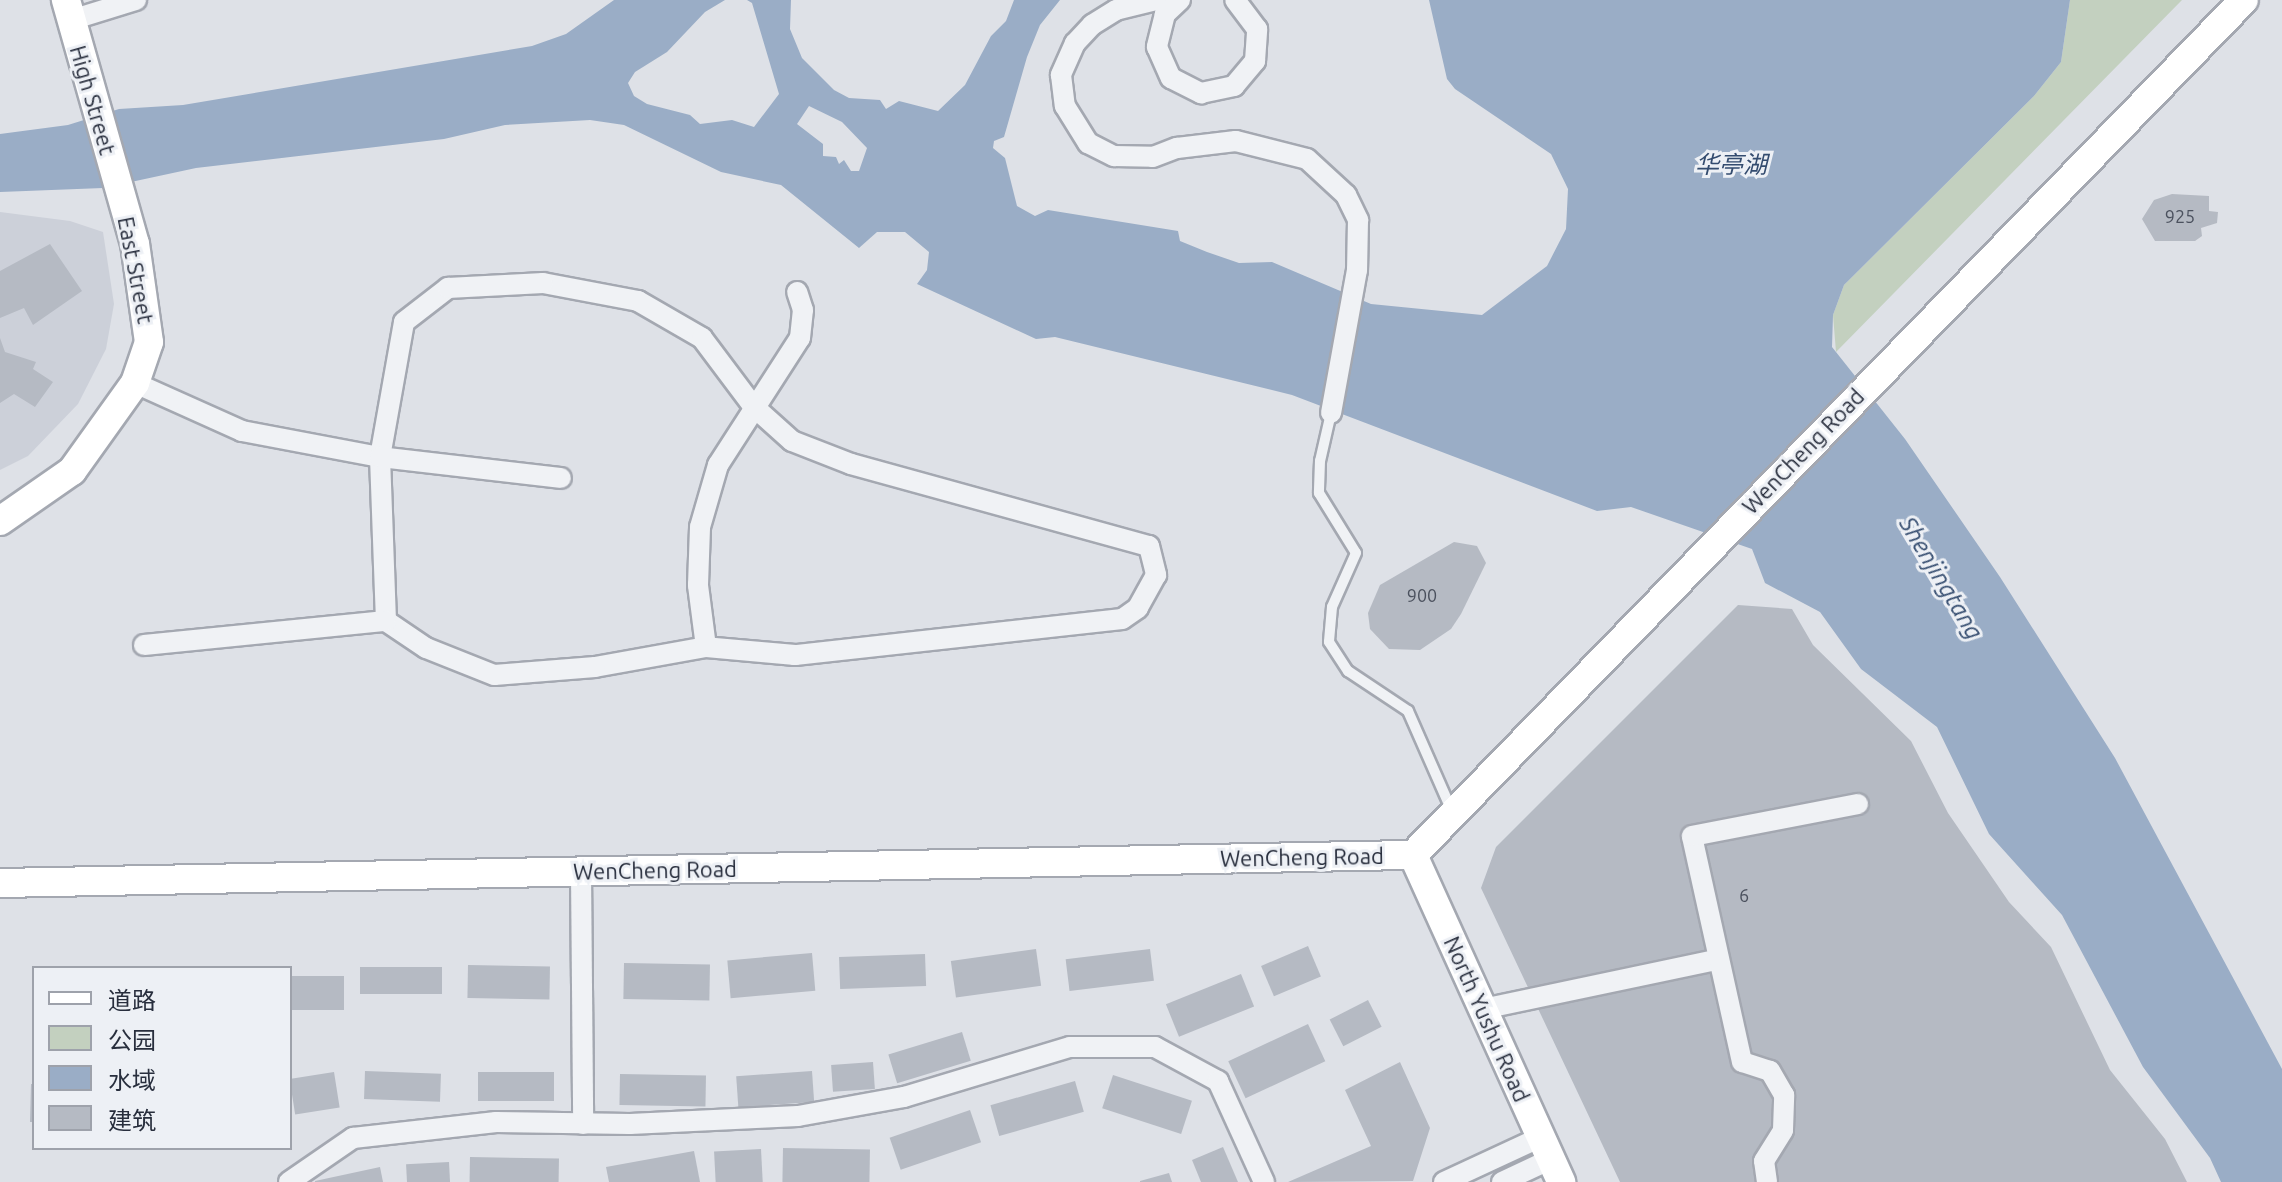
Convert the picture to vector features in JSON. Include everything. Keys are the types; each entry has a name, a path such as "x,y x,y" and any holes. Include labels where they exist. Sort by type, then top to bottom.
{"street":[{"path":"68,10 136,0"},
{"path":"1156,0 1116,10 1092,25 1075,43 1061,75 1071,120 1088,143 1114,156 1153,157 1177,148 1236,141 1307,159 1346,195 1358,220 1354,298 1331,413"},
{"path":"1180,0 1165,14 1157,47 1171,78 1201,93 1234,86 1255,61 1257,29 1235,0"},
{"name":"WenCheng Road","path":"0,883 1413,855 1682,574 2244,0"},
{"name":"High Street","path":"68,10 92,106 122,199"},
{"name":"East Street","path":"0,521 72,471 135,383 149,342 135,244 122,199"},
{"path":"144,645 386,621 426,648 494,675 595,667 706,647 795,655 1122,619 1138,608 1156,575 1149,546 851,464 792,441 753,406 702,338 638,301 543,283 448,288 404,322 380,457 386,621"},
{"path":"706,647 698,585 700,527 718,465 753,406 800,338 803,310 797,292"},
{"path":"135,383 242,431 380,457 561,478"},
{"path":"1767,1182 1764,1161 1783,1130 1784,1095 1770,1071 1742,1062 1716,960 1692,836 1858,804"},
{"name":"North Yushu Road","path":"1413,855 1551,1159"},
{"path":"581,872 583,1124"},
{"path":"1483,1009 1716,960"},
{"path":"289,1182 353,1138 496,1122 583,1124 798,1116 904,1097 1070,1047 1155,1047 1218,1081 1264,1182"},
{"path":"1444,1182 1551,1159"},
{"path":"1502,1182 1551,1159"}],"lane":[{"path":"1331,413 1320,461 1319,493 1356,553 1332,607 1329,642 1348,671 1408,711 1453,812"}],"shaded area":[{"path":"0,212 70,221 103,232 114,304 106,349 78,404 28,456 0,470"}],"green space":[{"path":"2070,0 2182,0 1836,352 1833,315 1844,285 2034,96 2061,62"}],"water":[{"name":"华亭湖","path":"614,0 725,0 705,12 667,52 635,72 628,83 634,96 647,104 690,115 700,124 732,120 754,127 779,94 752,3 747,0 791,0 790,29 802,58 834,90 849,98 880,100 886,109 899,101 938,111 965,85 991,36 1006,21 1014,0 1060,0 1040,25 1027,57 1004,137 994,141 993,148 1005,158 1017,206 1035,216 1048,210 1178,231 1180,241 1207,252 1239,263 1272,262 1371,304 1482,315 1547,266 1566,229 1568,189 1551,154 1455,89 1447,79 1429,0 2070,0 2061,62 2034,96 1844,285 1833,315 1832,347 1905,439 2000,577 2115,758 2282,1069 2282,1182 2221,1182 2210,1158 2143,1067 2062,915 1989,834 1937,727 1861,669 1820,612 1765,583 1752,549 1631,507 1597,511 1292,395 1055,337 1036,339 917,284 927,270 929,252 905,232 877,232 859,248 781,185 721,172 624,125 590,120 505,125 444,139 196,168 103,188 0,192 0,134 68,125 119,109 183,105 532,46 566,34","holes":["809,106 842,122 867,148 859,171 851,171 844,160 839,164 836,157 823,156 823,144 797,124"]}],"building":[{"path":"2172,194 2209,196 2209,211 2218,212 2217,223 2201,228 2202,236 2195,241 2155,241 2142,219 2154,200"},
{"path":"50,244 82,291 33,325 24,308 0,318 0,271"},
{"path":"0,338 5,352 36,362 33,369 53,382 35,407 14,394 0,403"},
{"path":"1454,542 1477,546 1486,563 1461,614 1451,629 1420,650 1389,649 1370,629 1368,613 1380,585"},
{"path":"1738,605 1792,609 1813,645 1911,741 1948,813 2009,902 2051,947 2110,1070 2165,1139 2187,1182 1620,1182 1481,888 1496,847"},
{"path":"1308,946 1321,976 1274,996 1261,966"},
{"path":"1036,949 1041,986 956,998 951,961"},
{"path":"1150,949 1154,981 1070,991 1066,959"},
{"path":"812,953 815,991 731,998 727,960"},
{"path":"925,954 926,986 840,989 839,957"},
{"path":"624,963 710,965 709,1000 623,999"},
{"path":"468,965 550,966 549,999 467,998"},
{"path":"360,967 442,967 442,994 360,994"},
{"path":"1241,974 1254,1006 1179,1037 1166,1004"},
{"path":"292,976 344,976 344,1010 292,1010"},
{"path":"1368,1000 1382,1027 1343,1046 1330,1020"},
{"path":"1308,1024 1325,1061 1246,1098 1228,1061"},
{"path":"962,1032 971,1061 897,1083 888,1055"},
{"path":"873,1062 875,1089 833,1092 831,1065"},
{"path":"1400,1062 1430,1128 1413,1181 1288,1182 1371,1146 1345,1090"},
{"path":"365,1071 441,1074 440,1102 364,1099"},
{"path":"812,1071 814,1102 738,1107 736,1076"},
{"path":"334,1072 340,1108 295,1115 292,1079"},
{"path":"478,1072 554,1072 554,1101 478,1101"},
{"path":"620,1074 706,1076 705,1106 619,1105"},
{"path":"1113,1075 1192,1101 1181,1134 1102,1108"},
{"path":"1075,1081 1084,1112 999,1136 990,1105"},
{"path":"31,1084 32,1084 32,1122"},
{"path":"970,1110 981,1142 901,1170 890,1138"},
{"path":"1223,1147 1238,1182 1201,1182 1192,1160"},
{"path":"783,1148 870,1150 869,1182 782,1182"},
{"path":"761,1149 763,1182 716,1182 714,1151"},
{"path":"694,1151 700,1182 609,1182 606,1167"},
{"path":"470,1157 559,1159 559,1182 470,1182"},
{"path":"449,1162 450,1182 407,1182 406,1164"},
{"path":"380,1167 383,1182 315,1182 315,1181"},
{"path":"1169,1173 1172,1182 1140,1182 1140,1181"}],"water label":[{"name":"Shenjingtang","path":"1941,578"}]}
